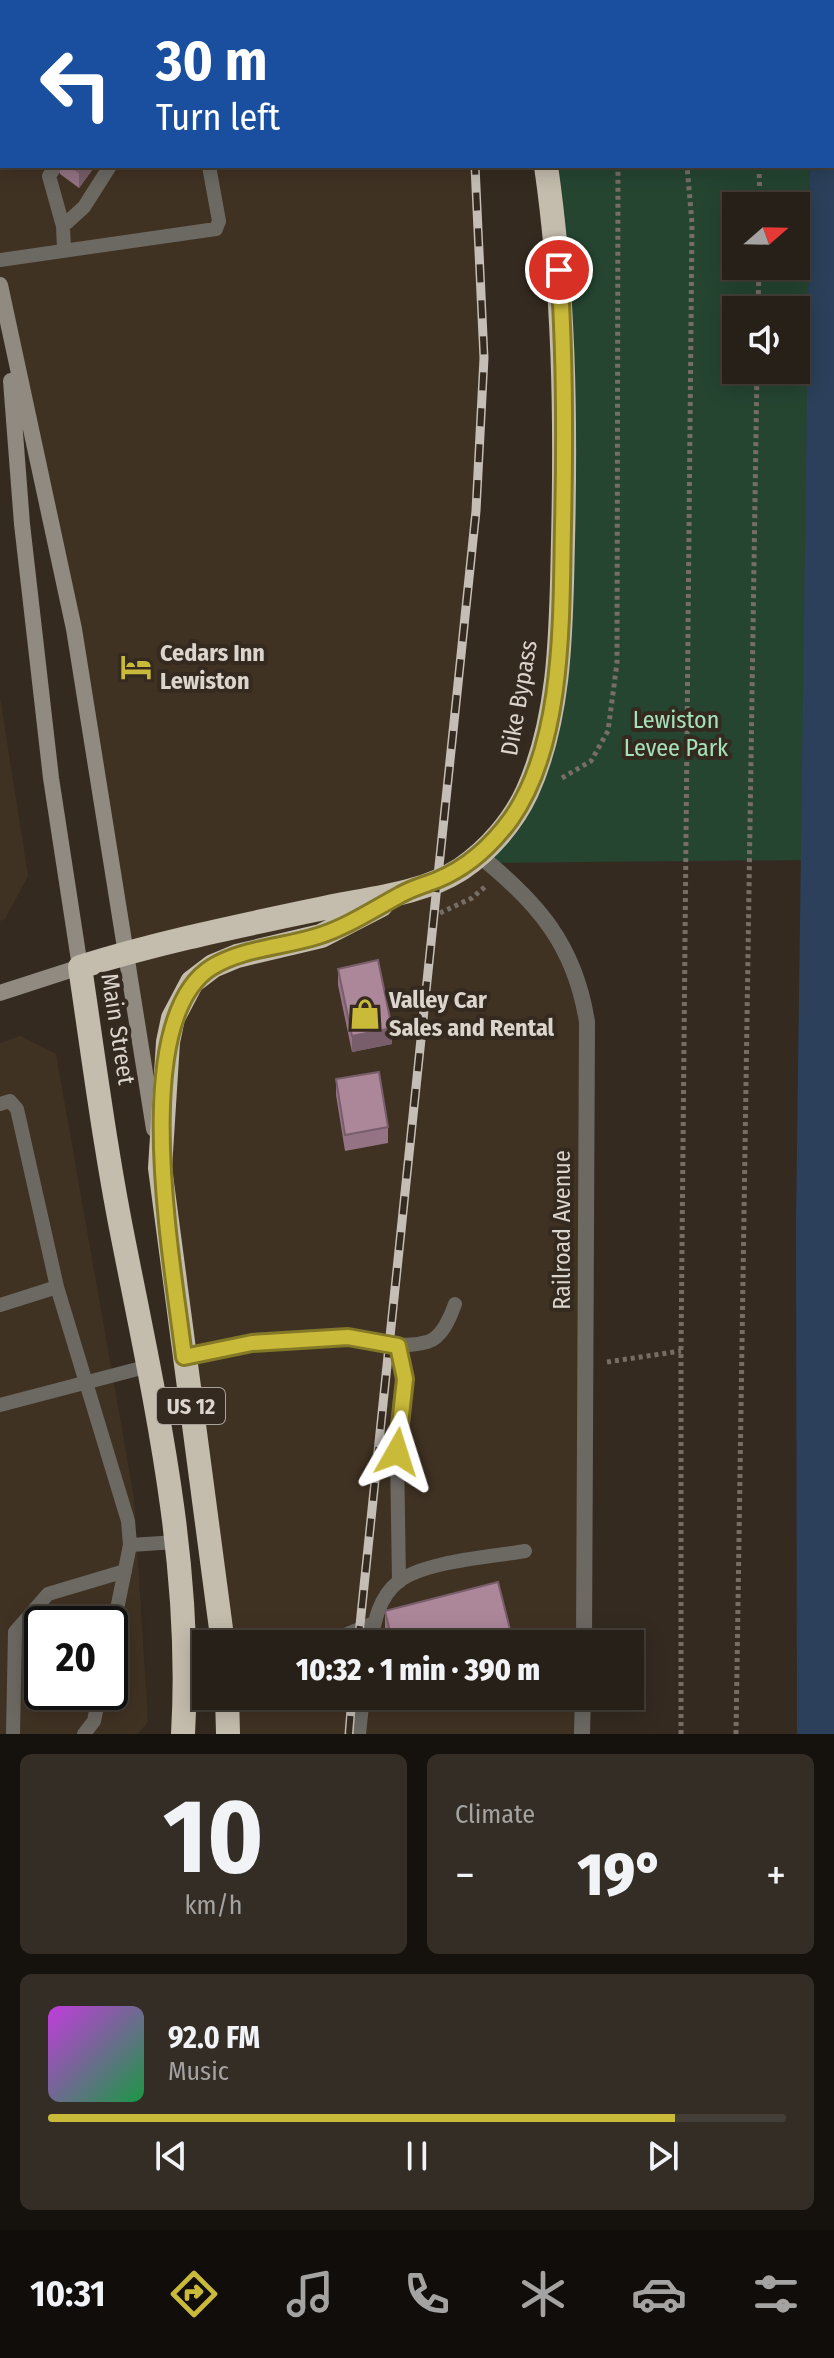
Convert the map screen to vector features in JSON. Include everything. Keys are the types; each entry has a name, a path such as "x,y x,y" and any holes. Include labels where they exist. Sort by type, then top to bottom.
{"highway":[{"name":"Dike Bypass","path":"127,952 408,890 448,875 479,855 513,816 533,777 551,711 557,665 566,417 557,242 546,168"},
{"name":"US 12","path":"160,1168 168,1042 173,1018 192,982 213,966 237,956 321,936 408,890"},
{"name":"US 12","path":"80,967 127,952"},
{"name":"Main Street","path":"80,967 118,1211 149,1366 177,1542 184,1614 183,1734"},
{"name":"Main Street","path":"160,1168 221,1630"},
{"path":"227,1710 228,1734"}],"main road":[{"name":"Main Street","path":"0,285 7,330 74,629 160,1168"},
{"name":"Main Street","path":"7,330 32,618 51,778 80,967"},
{"path":"0,993 80,967"}],"street":[{"name":"Railroad Avenue","path":"479,855 514,884 555,929 577,975 584,998 588,1044 584,1630"},
{"path":"582,1734 583,1710"}],"lane":[{"path":"55,168 49,176 63,226 64,249"},
{"path":"63,226 84,207 109,168"},
{"path":"0,260 216,229 219,221 209,168"},
{"path":"0,1104 10,1101 17,1109 57,1287 128,1521 130,1545 118,1606"},
{"path":"0,1305 57,1287"},
{"path":"184,1357 252,1343 348,1337 398,1346 430,1342 448,1323 455,1304"},
{"path":"398,1346 405,1379 397,1452 399,1582"},
{"path":"0,1405 149,1366"},
{"path":"130,1545 177,1542"},
{"path":"373,1630 382,1601 399,1582 459,1562 525,1551"},
{"path":"13,1734 15,1632 48,1594 125,1571"},
{"path":"357,1630 374,1623"},
{"path":"84,1734 94,1721 96,1710"},
{"path":"359,1734 362,1710"}],"path":[{"path":"566,772 591,761 608,731 617,663 618,168"},
{"path":"681,1734 681,1351 692,223 687,168"},
{"path":"759,168 760,192"},
{"path":"736,1734 757,384"},
{"path":"585,1366 681,1351"}],"shaded area":[{"path":"0,168 474,168 482,291 482,431 437,880 479,855 555,929 587,1022 582,1630 221,1630 120,904 0,285"},
{"path":"0,697 28,876 5,919 0,921"},
{"path":"20,1036 56,1054 134,1498 148,1722 138,1734 0,1734 0,1043"},
{"path":"227,1710 582,1710 581,1734 228,1734"}],"green space":[{"name":"Lewiston Levee Park","path":"546,168 810,168 810,192 722,192 722,280 809,280 809,296 722,296 722,384 807,384 802,860 489,863 526,795 562,594"}],"water":[{"path":"810,168 834,168 834,1734 797,1734 796,1223 807,384 810,384"}],"building":[{"name":"Valley Car Sales and Rental","path":"378,960 392,1028 352,1036 338,969"},
{"path":"379,1072 388,1127 345,1135 336,1079"},
{"path":"498,1582 510,1630 390,1630 385,1611"}],"railway":[{"path":"359,1630 476,511 484,358 475,168"},
{"path":"349,1734 351,1710"}],"place":[{"name":"Cedars Inn Lewiston","path":"136,667"},
{"name":"Valley Car Sales and Rental","path":"365,1014"}],"route":[{"path":"397,1452 405,1379 398,1346 348,1337 252,1343 184,1357 160,1168 168,1042 173,1018 183,996 192,982 213,966 237,956 321,936 408,890 460,869 499,835 526,795 551,711 562,594 566,417 559,270"}]}
